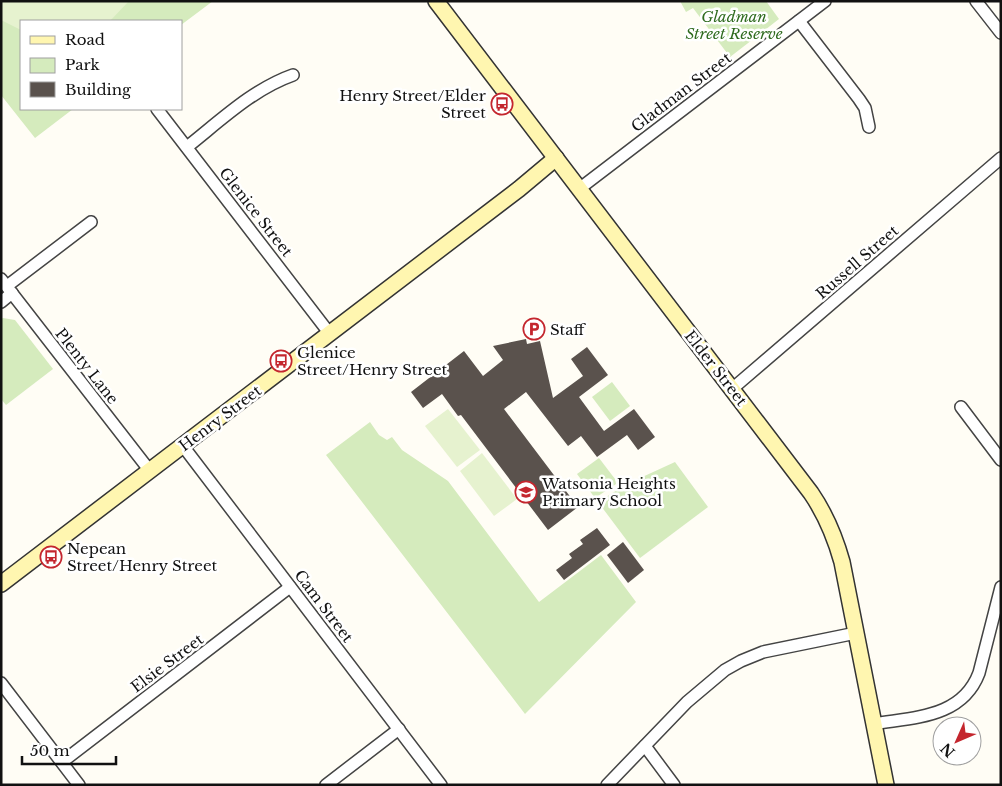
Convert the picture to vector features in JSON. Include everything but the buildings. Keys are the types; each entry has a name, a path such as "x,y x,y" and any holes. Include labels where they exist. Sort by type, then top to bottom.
{"street":[{"name":"Elder Street","path":"436,1 811,493 829,523 842,562 886,785"},
{"name":"Gladman Street","path":"579,189 825,1"},
{"path":"976,1 1001,33"},
{"path":"799,21 865,108 869,127"},
{"path":"187,147 259,92 293,75"},
{"name":"Glenice Street","path":"158,110 330,334"},
{"name":"Henry Street","path":"1,584 520,189 556,158"},
{"name":"Russell Street","path":"732,389 1001,158"},
{"path":"1,302 7,286 91,222"},
{"name":"Plenty Lane","path":"7,286 150,471"},
{"path":"961,407 1001,460"},
{"name":"Cam Street","path":"183,446 441,785"},
{"name":"Elsie Street","path":"62,762 290,587"},
{"path":"874,724 935,713 956,704 964,698 975,683 979,673 1001,587"},
{"path":"607,785 702,687 725,670 741,661 776,649 856,633"},
{"path":"1,683 79,785"},
{"path":"326,785 399,729"},
{"path":"644,746 674,785"}],"green space":[{"path":"1,1 213,1 182,24 182,20 20,20 20,110 72,110 35,138 1,95"},
{"path":"1,1 129,1 111,20 20,20 20,30 1,20"},
{"name":"Gladman Street Reserve","path":"680,1 766,1 779,19 730,57 693,8 686,12"},
{"path":"1,319 15,320 53,369 6,405 1,399"},
{"path":"612,382 630,406 610,421 592,397"},
{"path":"448,409 480,450 457,467 425,426"},
{"path":"370,422 379,435 387,440 392,437 402,450 448,481 539,602 601,555 636,602 525,714 326,455"},
{"path":"482,453 517,499 494,516 460,471"},
{"path":"599,458 615,479 616,484 595,498 577,474"},
{"path":"675,462 708,507 640,558 598,502 627,484"}],"place":[{"name":"Henry Street/Elder Street","path":"502,104"},
{"name":"Staff","path":"534,329"},
{"name":"Glenice Street/Henry Street","path":"281,361"},
{"name":"Watsonia Heights Primary School","path":"526,492"},
{"name":"Nepean Street/Henry Street","path":"51,557"}]}
